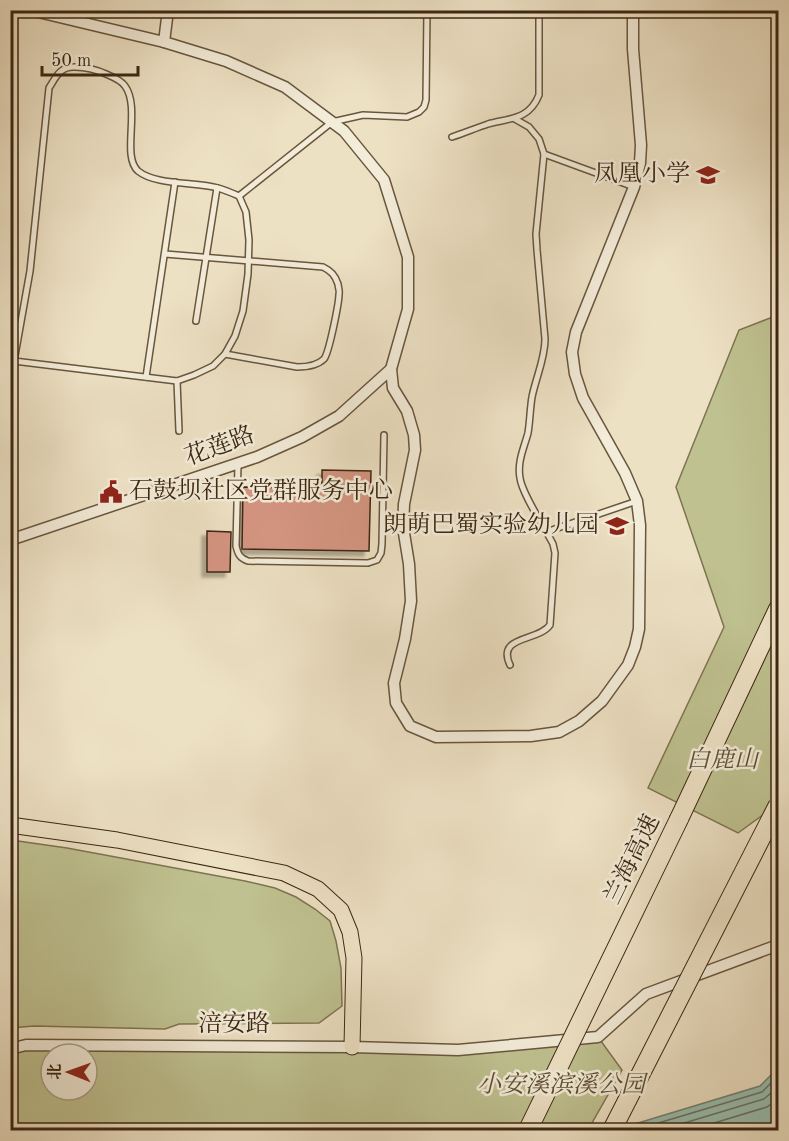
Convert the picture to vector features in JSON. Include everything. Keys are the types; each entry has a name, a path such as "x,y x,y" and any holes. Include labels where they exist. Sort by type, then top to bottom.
{"highway":[{"name":"兰海高速","path":"528,1131 778,609"},
{"path":"612,1131 778,805"}],"main road":[{"path":"10,825 117,840 284,873 318,889 341,910 350,932 354,958 352,1047"}],"street":[{"path":"30,10 164,42 226,61 285,87 344,131 384,180 408,257 408,309 391,369 393,388 407,411 414,435 415,450 404,504 403,527 409,564 411,601 405,639 394,683 396,703 410,726 436,737 531,736 559,732 579,721 602,701 628,664 635,647 639,628 637,501 625,474 583,398 575,374 572,352 576,332 633,187 640,163 641,145 633,49 633,10"},
{"path":"164,42 168,10"},
{"name":"花莲路","path":"10,540 238,464 302,437 339,416 391,369"},
{"name":"涪安路","path":"10,1049 26,1045 458,1050 598,1037 646,994 778,945"}],"lane":[{"path":"239,196 332,122 363,115 407,117 414,115 424,107 427,10"},
{"path":"452,137 489,124 514,119 532,108 539,95 539,10"},
{"path":"76,66 101,72 116,78 126,87 131,104 133,125 130,155 135,168 147,178 217,188 239,196 246,212 249,240 248,274 243,311 235,336 225,354 213,366 177,381 12,360 30,271 49,88 57,74 64,68 76,66"},
{"path":"510,665 507,659 509,646 544,632 550,625 555,553 553,544 520,480 519,467 530,419 531,400 545,351 536,234 544,154 539,139 529,127 514,119"},
{"path":"544,154 633,187"},
{"path":"146,377 176,182"},
{"path":"196,321 217,188"},
{"path":"165,254 323,267 332,272 340,292 325,358 308,367 297,367 225,354"},
{"path":"177,381 179,431"},
{"path":"238,464 236,546 241,558 249,561 368,563 377,560 381,553 384,435"},
{"path":"546,532 637,501"}],"green space":[{"name":"白鹿山","path":"778,315 778,804 738,833 648,788 724,627 676,487 739,330"},
{"path":"11,840 245,881 275,888 296,897 330,921 341,968 342,1006 319,1023 179,1024 165,1029 34,1026 11,1028"},
{"name":"小安溪滨溪公园","path":"598,1037 622,1070 588,1130 11,1130 10,1049 39,1049 39,1102 99,1102 99,1049 458,1050"}],"water":[{"path":"778,1068 778,1130 615,1130 760,1086"}],"building":[{"path":"322,470 371,471 369,551 242,549 243,487 322,488"},
{"path":"207,531 231,532 230,572 207,572"}],"place":[{"name":"凤凰小学","path":"708,175"},
{"name":"石鼓坝社区党群服务中心","path":"111,492"},
{"name":"朗萌巴蜀实验幼儿园","path":"617,526"}]}
